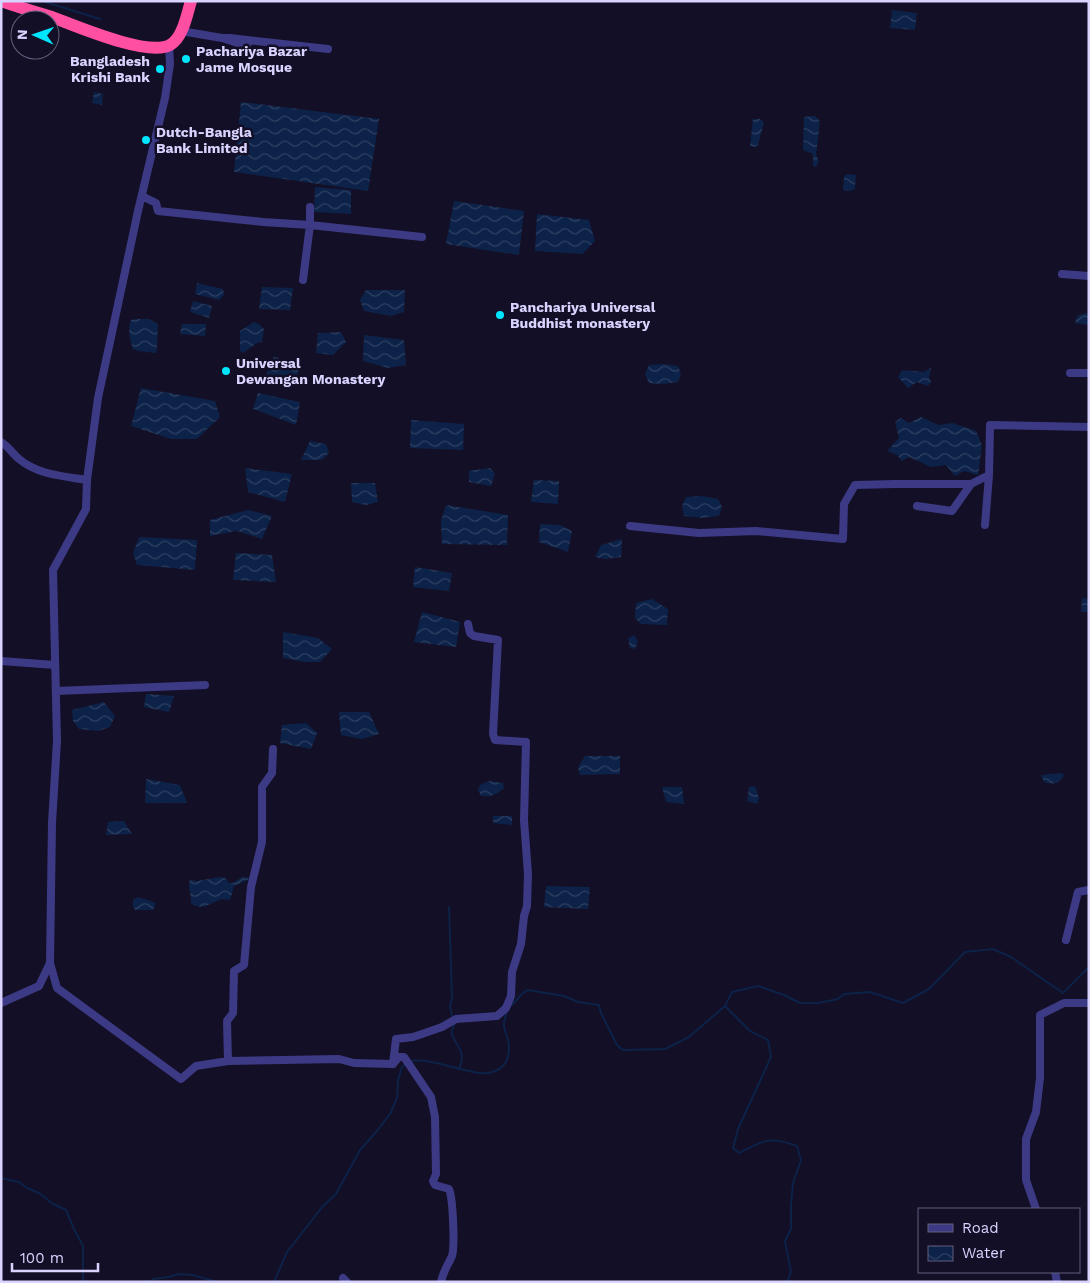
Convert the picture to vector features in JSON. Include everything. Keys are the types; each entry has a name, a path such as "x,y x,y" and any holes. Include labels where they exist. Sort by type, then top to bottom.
{"highway":[{"path":"1,2 120,41 154,48 170,45 175,41 191,1"}],"street":[{"path":"180,32 328,49"},
{"path":"222,38 247,46"},
{"path":"170,45 170,64 165,98 98,398 87,480 86,509 53,570 57,742 52,823 50,963 56,988 181,1079 196,1066 228,1061 339,1059 354,1063 393,1064"},
{"path":"142,196 156,203 158,212 422,237"},
{"path":"303,280 310,225 310,207"},
{"path":"1062,274 1089,276"},
{"path":"1070,372 1089,373"},
{"path":"985,525 990,425 1089,427"},
{"path":"1,442 18,458 35,470 53,475 87,480"},
{"path":"630,526 699,533 756,531 843,539 844,504 855,485 971,484 989,475"},
{"path":"917,506 952,511 971,484"},
{"path":"393,1064 396,1038 413,1037 442,1027 456,1019 497,1016 506,1008 511,996 512,972 521,944 528,892 524,820 526,742 495,740 492,734 498,640 474,636 470,633 468,624"},
{"path":"1,661 55,664"},
{"path":"56,691 205,685"},
{"path":"228,1061 227,1021 233,1013 234,971 244,966 251,887 262,842 262,787 272,773 273,749"},
{"path":"1066,940 1078,892 1089,890"},
{"path":"1,1003 39,986 50,963"},
{"path":"1036,1208 1026,1180 1026,1139 1036,1112 1040,1078 1040,1015 1064,1003 1089,1003"},
{"path":"393,1064 399,1057 404,1057 431,1097 435,1117 436,1174 433,1181 435,1185 449,1189 452,1194 452,1255 444,1269 441,1282"}],"water":[{"path":"892,10 917,13 915,30 890,28"},
{"path":"94,92 103,94 102,105 92,103"},
{"path":"241,102 379,119 368,191 234,172"},
{"path":"815,116 820,121 816,155 819,161 816,167 813,166 813,154 803,150 804,117"},
{"path":"753,119 760,119 764,122 758,145 755,147 750,146"},
{"path":"848,174 856,175 854,190 843,190 844,176"},
{"path":"315,187 351,190 351,214 314,212"},
{"path":"454,201 524,211 519,255 446,244"},
{"path":"537,214 589,220 595,241 582,254 535,251"},
{"path":"197,283 223,289 224,295 219,300 195,294"},
{"path":"262,287 293,288 290,310 259,309"},
{"path":"366,290 405,290 404,312 391,316 364,311 360,300"},
{"path":"193,301 212,306 209,318 190,312"},
{"path":"1086,313 1089,315 1089,325 1075,323 1077,316"},
{"path":"149,319 158,324 156,353 133,349 129,327 131,320"},
{"path":"254,322 264,329 262,342 257,343 243,353 240,351 240,331"},
{"path":"182,324 206,324 205,336 180,334"},
{"path":"341,332 346,342 333,355 316,353 318,333"},
{"path":"364,335 404,340 406,365 388,368 363,361"},
{"path":"274,356 299,368 296,383 283,382 266,375"},
{"path":"664,364 678,366 681,374 678,382 649,383 645,374 649,365"},
{"path":"931,368 929,377 931,382 928,386 917,382 908,388 898,377 902,370 924,372"},
{"path":"141,388 215,401 220,417 197,439 171,439 131,426"},
{"path":"258,393 300,402 296,425 253,409"},
{"path":"921,417 938,425 953,423 976,431 982,445 978,475 964,471 955,476 946,465 931,467 909,457 902,461 897,455 887,451 899,438 895,422 901,418 909,423"},
{"path":"411,420 464,424 463,450 410,448"},
{"path":"310,441 326,444 329,453 322,460 301,460"},
{"path":"245,468 292,474 285,502 248,492"},
{"path":"490,468 495,474 491,486 469,482 469,471"},
{"path":"534,480 559,481 558,504 531,502"},
{"path":"351,483 375,483 378,502 366,505 352,502"},
{"path":"702,496 718,499 722,507 719,516 701,518 684,516 682,506 686,497"},
{"path":"446,505 508,515 507,545 442,544 441,521"},
{"path":"248,510 272,516 262,539 237,531 210,536 210,520"},
{"path":"540,524 560,525 572,531 568,552 539,542"},
{"path":"139,537 197,540 195,570 137,565 133,553"},
{"path":"622,539 621,557 606,559 595,557 601,545"},
{"path":"236,553 272,555 276,582 233,580"},
{"path":"415,567 452,573 449,591 413,587"},
{"path":"1082,598 1089,599 1089,612 1081,612"},
{"path":"652,599 668,609 667,625 641,624 635,618 636,603"},
{"path":"422,612 460,622 456,647 414,642"},
{"path":"283,632 318,638 332,649 320,662 305,662 283,658"},
{"path":"634,635 638,641 635,649 630,648 628,638"},
{"path":"146,694 174,696 169,712 144,707"},
{"path":"104,702 115,716 110,727 98,731 79,729 73,721 72,710"},
{"path":"339,712 369,712 379,734 362,739 341,735"},
{"path":"306,723 317,733 311,749 280,743 282,725"},
{"path":"585,756 620,756 620,774 580,775 578,767"},
{"path":"1062,773 1064,776 1062,779 1053,784 1044,782 1041,775"},
{"path":"146,779 180,785 187,803 145,803"},
{"path":"489,781 503,783 504,788 493,795 481,796 478,790 480,785"},
{"path":"755,786 759,798 757,804 747,801 749,787"},
{"path":"662,787 682,787 684,804 666,802"},
{"path":"493,816 512,816 512,825 493,823"},
{"path":"124,821 132,834 106,835 108,822"},
{"path":"220,877 225,878 229,883 233,883 242,877 249,878 234,886 230,900 221,899 204,907 195,906 191,903 190,880 197,881"},
{"path":"546,886 590,887 588,909 544,907"},
{"path":"138,897 156,903 153,910 135,910 133,900"}],"waterway":[{"path":"42,1 100,19"},
{"path":"449,907 452,998 450,1007 453,1019"},
{"path":"511,1006 527,990 564,996 578,1002 599,1005 617,1045 623,1050 665,1049 689,1037 725,1006 732,992 758,986 800,1003 818,1003 838,999 844,994 870,992 903,1003 929,989 965,952 993,949 1011,957 1063,993 1089,967"},
{"path":"725,1006 750,1031 768,1040 771,1057 738,1129 733,1148 739,1153 761,1142 780,1141 797,1146 801,1160 793,1183 791,1229 785,1241 791,1272 787,1282"},
{"path":"410,1061 427,1061 479,1073 493,1072 499,1069 503,1066 508,1055 508,1040 504,1029 508,1010"},
{"path":"455,1023 452,1034 462,1056 459,1069"},
{"path":"274,1282 287,1252 323,1206 336,1194 360,1150 390,1114 397,1098 398,1080 402,1067 406,1064"},
{"path":"1,1178 19,1182 66,1210 83,1246 83,1282"},
{"path":"150,1282 153,1279 179,1274 193,1275 217,1282"}],"place":[{"name":"Pachariya Bazar Jame Mosque","path":"186,59"},
{"name":"Bangladesh Krishi Bank","path":"160,69"},
{"name":"Dutch-Bangla Bank Limited","path":"146,140"},
{"name":"Panchariya Universal Buddhist monastery","path":"500,315"},
{"name":"Universal Dewangan Monastery","path":"226,371"}]}
